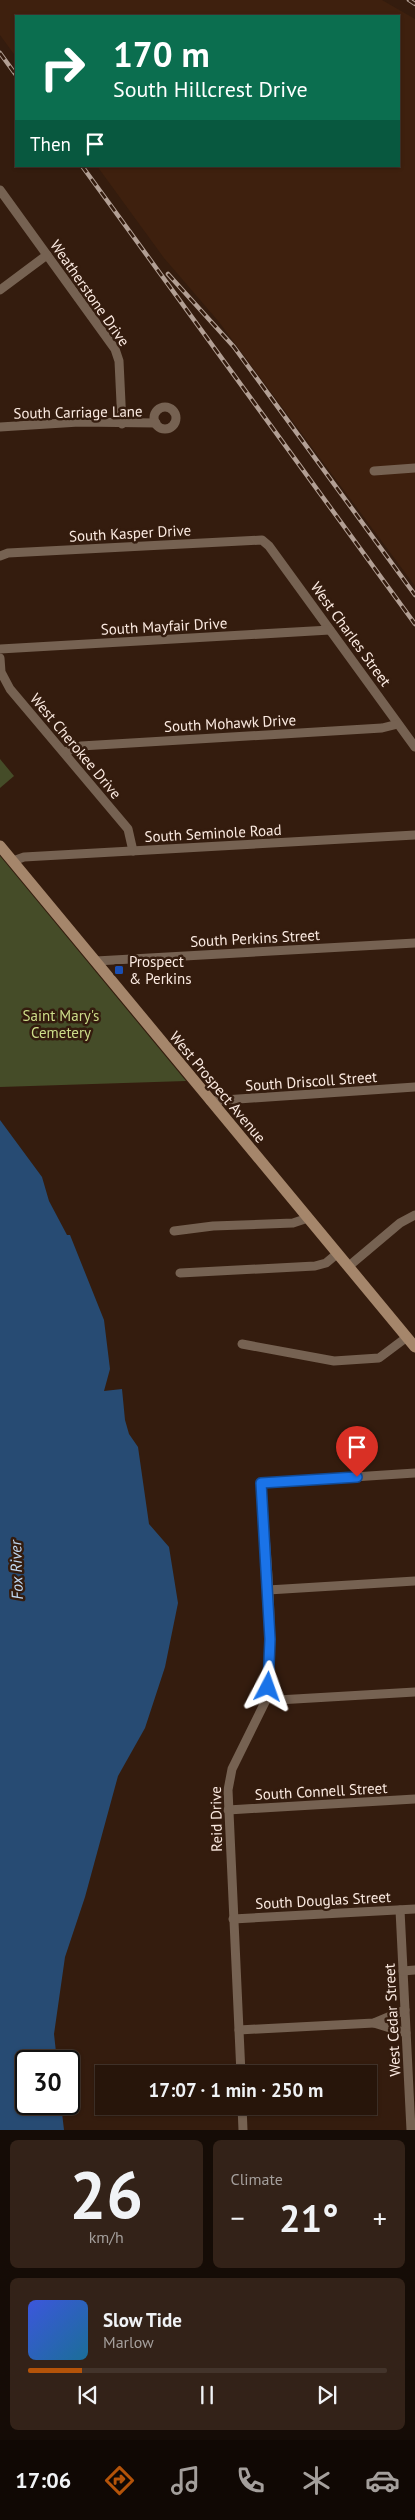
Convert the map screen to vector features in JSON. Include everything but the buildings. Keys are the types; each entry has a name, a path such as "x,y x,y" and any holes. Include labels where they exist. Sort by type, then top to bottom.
{"main road":[{"name":"West Prospect Avenue","path":"0,846 415,1347"}],"street":[{"name":"Weatherstone Drive","path":"0,190 115,349 119,361 122,424"},
{"path":"0,290 47,255"},
{"name":"South Carriage Lane","path":"0,427 79,422 156,423"},
{"path":"374,471 415,468"},
{"name":"South Kasper Drive","path":"0,556 8,553 262,540"},
{"name":"West Charles Street","path":"262,540 269,546 415,747"},
{"name":"South Mayfair Drive","path":"0,649 330,630"},
{"name":"West Cherokee Drive","path":"0,658 1,672 10,689 128,829 133,851"},
{"name":"South Mohawk Drive","path":"65,752 81,746 382,728 398,724"},
{"name":"South Seminole Road","path":"13,861 24,857 415,836"},
{"name":"South Perkins Street","path":"96,961 415,943"},
{"name":"South Driscoll Street","path":"210,1101 415,1087"},
{"path":"349,1266 400,1223 415,1215"},
{"path":"174,1231 213,1226 293,1223 308,1218"},
{"path":"180,1273 315,1266 326,1263 338,1253"},
{"path":"242,1344 334,1361 379,1358 407,1337"},
{"name":"Reid Drive","path":"241,2065 228,1783 232,1769 267,1698 270,1654 261,1483 415,1473"},
{"path":"268,1590 415,1582"},
{"path":"267,1698 278,1700 415,1692"},
{"name":"South Connell Street","path":"228,1810 415,1800"},
{"name":"South Douglas Street","path":"234,1919 415,1909"},
{"name":"West Cedar Street","path":"400,1910 406,2033 412,2072 411,2130"},
{"path":"403,1971 415,1970"},
{"path":"239,2030 374,2023 405,2010"},
{"path":"374,2023 406,2033"},
{"path":"242,2115 243,2130"}],"shaded area":[{"path":"0,0 382,0 415,19 415,586 219,322 164,258 98,167 400,167 400,15 15,15 15,56 0,35"}],"green space":[{"path":"0,759 14,776 0,788"},
{"name":"Saint Mary's Cemetery","path":"0,856 186,1081 0,1087"}],"water":[{"name":"Fox River","path":"0,1120 42,1177 49,1201 67,1235 70,1235 104,1320 110,1369 104,1391 122,1389 125,1420 129,1434 138,1447 149,1524 169,1547 178,1603 165,1667 145,1728 118,1776 85,1897 65,1957 54,2034 56,2050 15,2050 15,2115 62,2115 64,2130 0,2130"}],"railway":[{"path":"409,0 415,4"},
{"path":"0,53 15,74"},
{"path":"83,167 415,624"},
{"path":"168,274 234,347 415,595"}],"place":[{"name":"Prospect & Perkins","path":"119,970"}],"route":[{"path":"268,1687 270,1639 261,1483 357,1477"}]}
